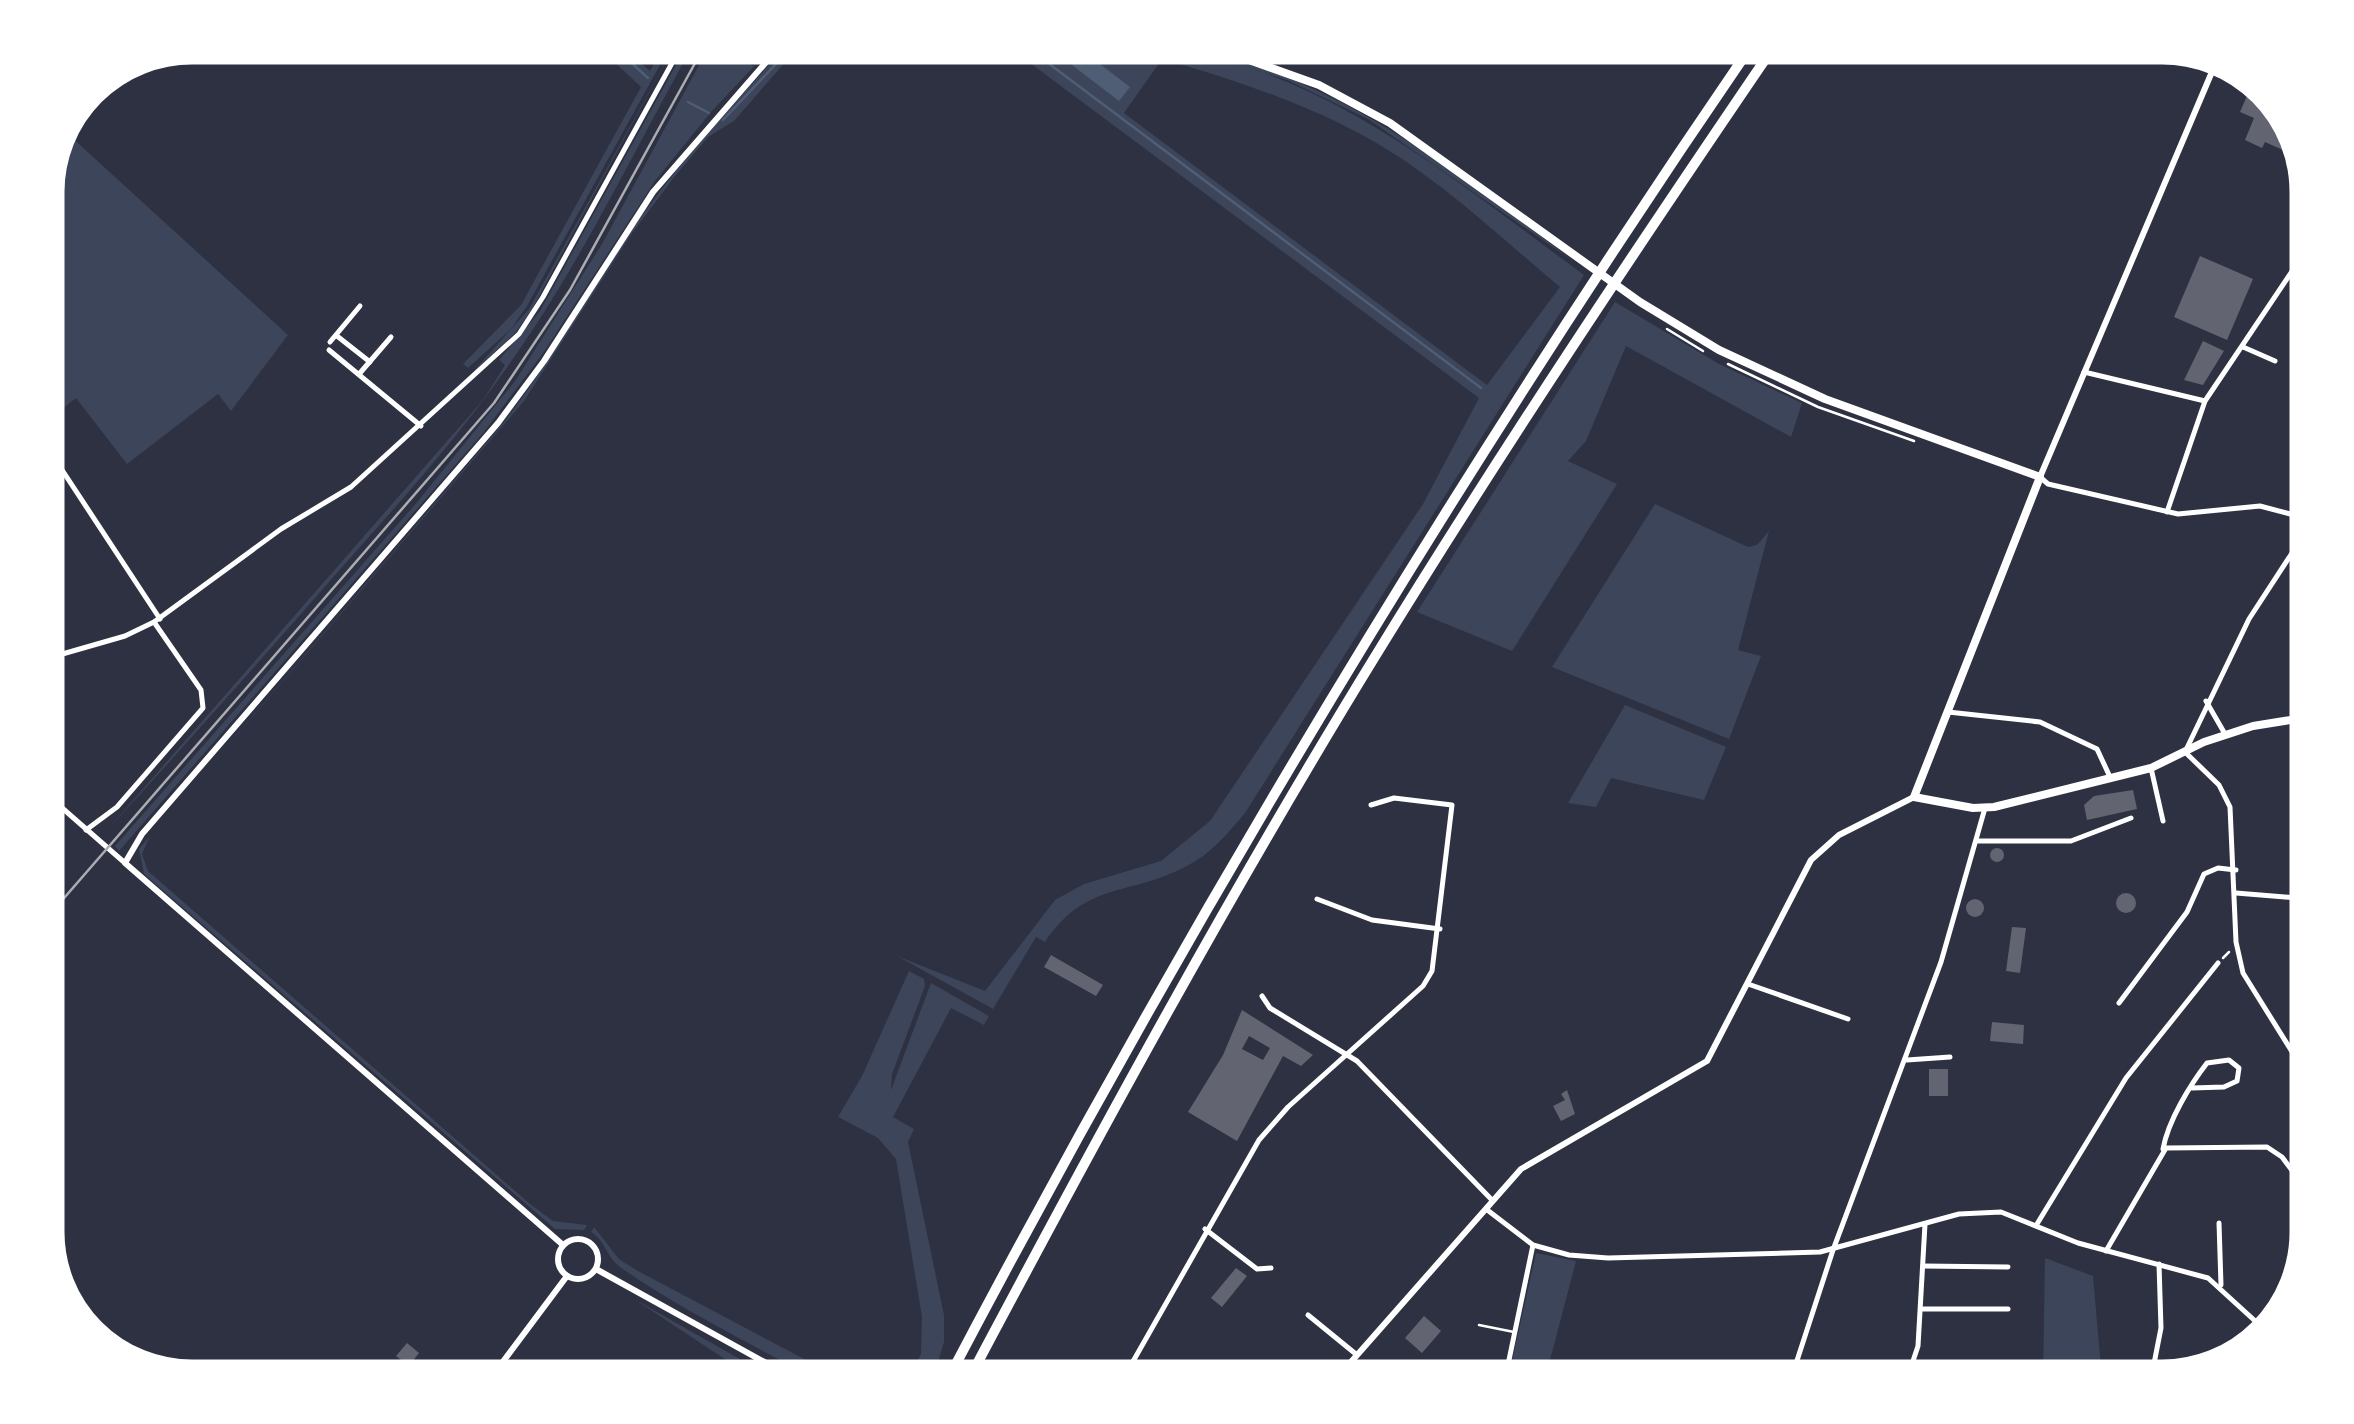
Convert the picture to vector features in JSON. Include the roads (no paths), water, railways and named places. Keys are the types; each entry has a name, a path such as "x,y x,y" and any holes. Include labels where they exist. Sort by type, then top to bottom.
{"highway":[{"path":"957,1362 1122,1056 1319,716 1606,262 1740,63"},
{"path":"978,1362 1138,1063 1376,655 1596,310 1763,63"}],"main road":[{"path":"1254,63 1292,74 1368,110 1444,158 1640,302 1704,342 1793,386 2040,476 1914,797 1985,808 2151,768 2225,734 2292,719"}],"street":[{"path":"63,653 157,620 281,529 351,487 479,372 531,319 672,63"},
{"path":"125,862 142,834 504,415 654,192 765,63"},
{"path":"2212,73 2040,476 2048,484 2166,512 2190,514 2265,506 2291,514"},
{"path":"2166,512 2205,401 2291,273"},
{"path":"360,306 330,346 421,426"},
{"path":"336,335 370,362"},
{"path":"360,373 390,337"},
{"path":"2243,346 2274,361"},
{"path":"2084,372 2205,401"},
{"path":"63,472 198,686 203,708 117,806 86,830"},
{"path":"2291,553 2257,604 2206,701 2185,752 2226,795 2236,870 2236,946 2251,990 2292,1052"},
{"path":"2206,701 2225,734"},
{"path":"1945,711 2040,722 2097,748 2110,777"},
{"path":"2151,768 2163,821"},
{"path":"1351,1362 1490,1200 1539,1156 1702,1066 1718,1045 1810,860 1839,835 1914,797"},
{"path":"1132,1362 1205,1229 1266,1131 1426,982 1434,967 1452,805 1394,798 1371,805"},
{"path":"1797,1362 1833,1250 1906,1060 1978,841 1985,808"},
{"path":"63,809 564,1245"},
{"path":"1978,841 2065,842 2131,818"},
{"path":"2118,1003 2187,912 2204,874 2216,869 2236,870"},
{"path":"2236,892 2292,897"},
{"path":"1317,899 1333,902 1365,918 1440,929"},
{"path":"2229,952 2236,946"},
{"path":"2037,1224 2126,1078 2218,963"},
{"path":"1748,984 1848,1019"},
{"path":"1262,996 1270,1008 1348,1054 1490,1200"},
{"path":"1906,1060 1950,1057"},
{"path":"2106,1251 2163,1149 2192,1088 2207,1063 2229,1060 2239,1068 2237,1082 2230,1086 2192,1088"},
{"path":"2163,1149 2264,1146 2282,1157 2292,1170"},
{"path":"1484,1207 1533,1245 1569,1255 1608,1258 1833,1250 1988,1210 2106,1251 2208,1278 2255,1321"},
{"path":"2219,1223 2222,1288"},
{"path":"1913,1362 1918,1346 1926,1224"},
{"path":"1205,1229 1257,1269 1271,1268"},
{"path":"576,1239 588,1242 597,1251 596,1270 586,1278 567,1276 558,1262 564,1245 576,1239"},
{"path":"1509,1362 1533,1245"},
{"path":"2154,1362 2160,1328 2159,1264"},
{"path":"1923,1266 2008,1267"},
{"path":"596,1270 764,1362"},
{"path":"503,1362 567,1276"},
{"path":"1921,1309 2008,1309"},
{"path":"1308,1315 1357,1355"}],"lane":[{"path":"1479,1325 1515,1332"}],"waterway":[{"path":"632,63 648,78"},
{"path":"723,120 777,63"},
{"path":"1048,63 1481,388"},
{"path":"688,102 709,113"}],"railway":[{"path":"63,899 494,403 570,290 695,63"}]}
